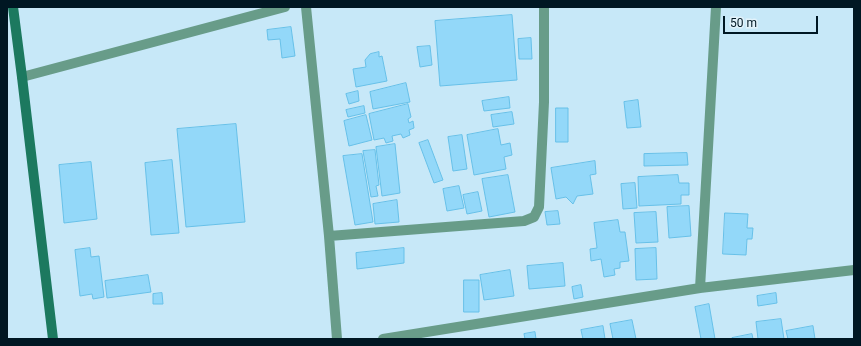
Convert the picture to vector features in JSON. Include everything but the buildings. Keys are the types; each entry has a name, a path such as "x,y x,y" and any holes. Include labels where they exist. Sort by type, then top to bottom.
{"street":[{"path":"13,7 53,339"},
{"path":"22,78 285,7"},
{"path":"306,7 329,236 337,339"},
{"path":"329,236 524,221 534,217 539,207 544,102 544,7"},
{"path":"700,288 716,7"},
{"path":"383,339 700,288 854,270"}]}
